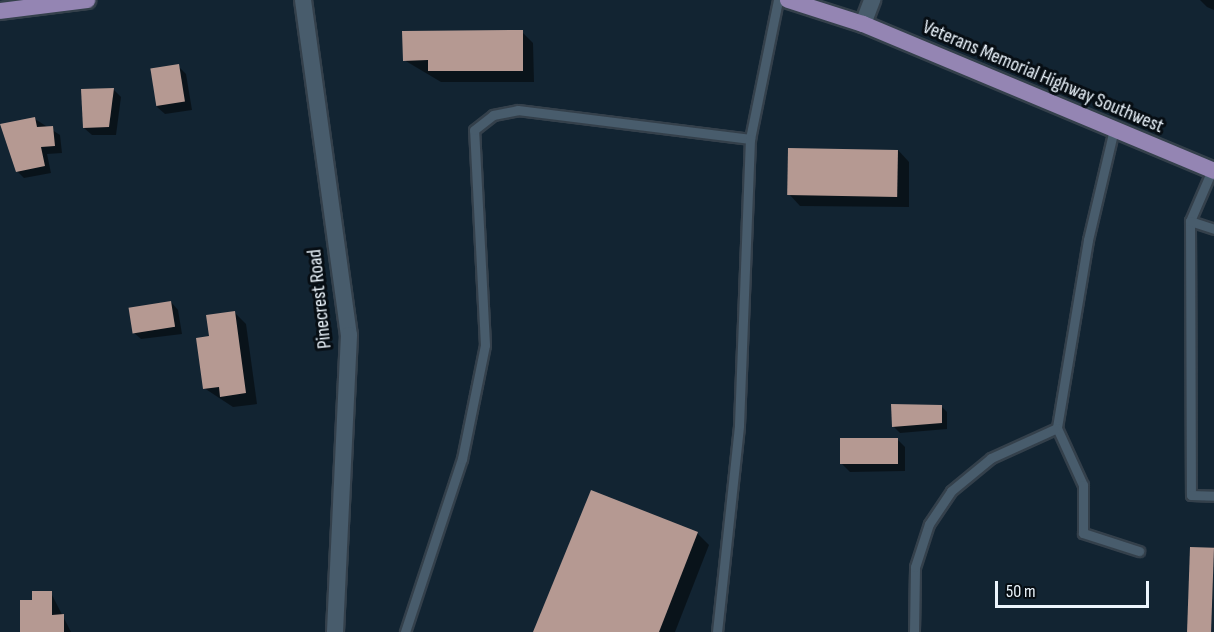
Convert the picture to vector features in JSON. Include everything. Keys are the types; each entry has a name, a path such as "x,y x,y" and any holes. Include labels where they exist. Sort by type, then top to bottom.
{"main road":[{"path":"0,11 87,0"},
{"name":"Veterans Memorial Highway Southwest","path":"788,0 863,24 1213,170"}],"street":[{"name":"Pinecrest Road","path":"303,0 349,335 335,632"},
{"path":"863,24 872,0"}],"lane":[{"path":"717,632 740,425 750,139 778,0"},
{"path":"405,632 462,459 484,355 474,129 493,115 518,110 750,139"},
{"path":"1114,129 1088,240 1057,428 1083,485 1083,533 1138,551"},
{"path":"1213,170 1190,221 1191,495 1214,496"},
{"path":"1190,221 1214,229"},
{"path":"914,632 915,567 929,524 951,491 991,458 1057,428"}],"building":[{"path":"523,30 523,71 428,71 428,60 403,61 402,31"},
{"path":"179,64 185,102 156,106 150,69"},
{"path":"114,88 109,127 83,128 81,89"},
{"path":"35,117 37,127 53,126 55,146 41,147 45,166 16,172 0,124"},
{"path":"788,148 898,150 897,197 787,195"},
{"path":"171,301 175,327 133,333 129,308"},
{"path":"235,311 246,393 220,397 219,387 203,389 196,338 209,336 206,315"},
{"path":"891,404 942,405 942,423 892,427"},
{"path":"840,438 898,438 898,464 840,464"},
{"path":"591,490 698,532 659,632 533,632"},
{"path":"1190,547 1214,548 1211,632 1187,632"},
{"path":"32,591 52,591 52,615 64,614 64,632 20,632 20,600 32,600"}]}
